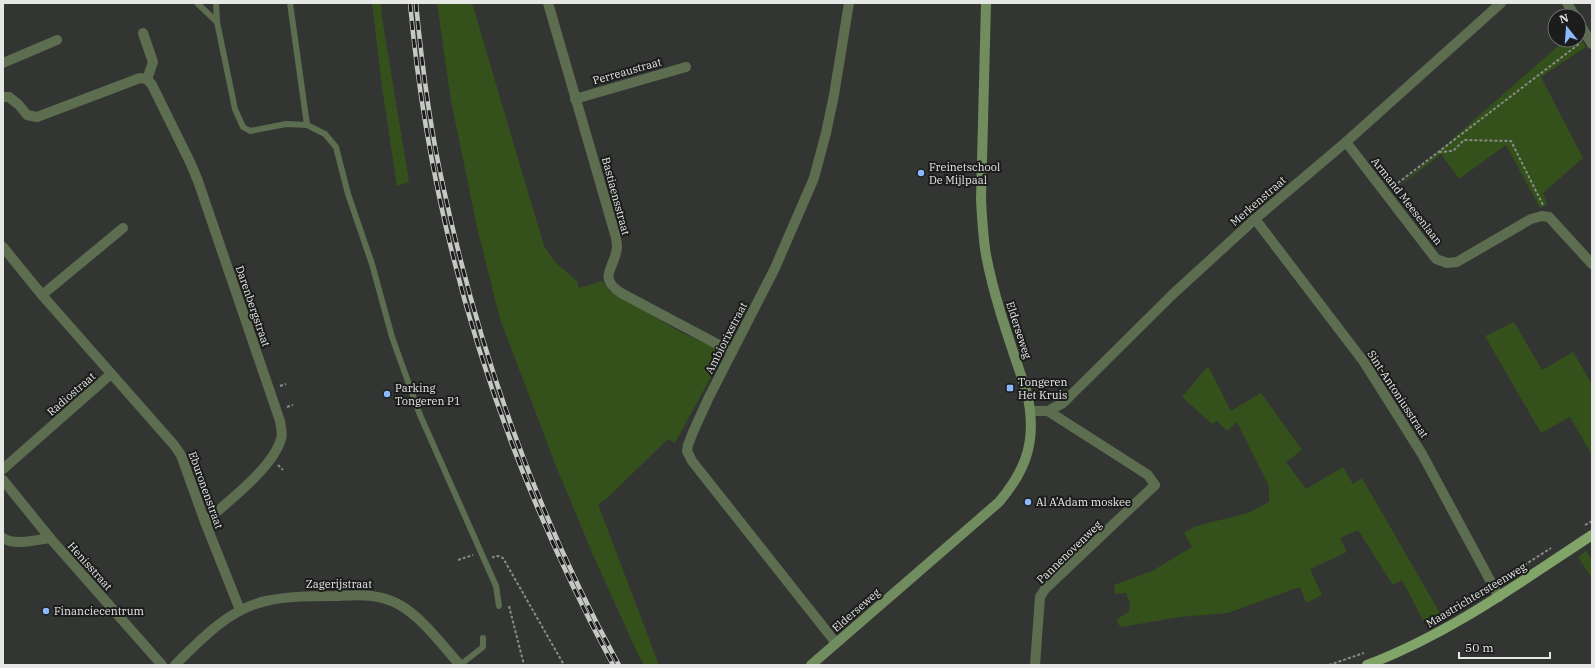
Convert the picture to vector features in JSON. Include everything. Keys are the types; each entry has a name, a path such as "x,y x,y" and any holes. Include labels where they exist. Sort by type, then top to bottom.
{"main road":[{"name":"Elderseweg","path":"811,665 987,513 1008,491 1023,467 1027,454 1030,441 1031,411 1027,393 993,286 984,241 981,200 986,3"},
{"name":"Maastrichtersteenweg","path":"1367,665 1438,633 1499,597 1592,535"}],"street":[{"name":"Bastiaensstraat","path":"548,3 615,234 617,248 608,270 610,283 621,293 732,352"},
{"name":"Ambiorixstraat","path":"836,643 689,456 688,445 732,352 775,268 814,178 834,95 848,3"},
{"name":"Merkenstraat","path":"1048,411 1063,403 1168,298 1255,219 1346,142 1501,3"},
{"path":"3,97 9,97 19,105 27,115 37,117 140,78 147,79 153,62 143,33"},
{"path":"3,63 56,40"},
{"name":"Perreaustraat","path":"575,99 686,67"},
{"name":"Darenbergstraat","path":"147,79 152,85 198,181 280,421 282,438 263,469 205,522"},
{"name":"Armand Meesenlaan","path":"1346,142 1436,259 1446,264 1457,262 1531,219 1542,216 1549,217"},
{"path":"1549,217 1592,264"},
{"name":"Sint-Antoniusstraat","path":"1255,219 1364,362 1425,460 1499,597"},
{"path":"42,295 123,228"},
{"name":"Radiostraat","path":"3,247 42,295 112,374 3,469"},
{"name":"Eburonenstraat","path":"112,374 181,455 205,522 240,610"},
{"path":"1031,411 1048,411"},
{"name":"Pannenovenweg","path":"1035,665 1040,597 1045,589 1155,485 1148,475 1048,411"},
{"name":"Henisstraat","path":"3,480 50,538 162,665"},
{"path":"3,538 7,541 27,542 50,538"},
{"name":"Zagerijstraat","path":"175,665 213,628 240,610 265,601 288,597 372,595 398,604 409,611 460,665"}],"lane":[{"path":"197,3 217,22"},
{"path":"216,3 217,22 235,108 243,127 250,131 286,124 308,125 325,134 336,147 348,194 372,264 392,337 420,415 496,586 499,606"},
{"path":"290,3 308,125"},
{"path":"460,665 483,647 483,638"}],"path":[{"path":"1385,193 1438,152 1590,41"},
{"path":"1438,152 1453,151 1464,140 1511,141 1549,217"},
{"path":"279,386 286,384"},
{"path":"286,408 292,405"},
{"path":"277,465 283,470"},
{"path":"1580,529 1592,521"},
{"path":"1517,571 1555,545"},
{"path":"458,560 473,555 474,559"},
{"path":"496,564 493,557 498,556 503,558 564,665"},
{"path":"508,606 524,665"},
{"path":"1329,665 1370,650"}],"green space":[{"path":"372,3 381,3 409,182 397,186 382,87"},
{"path":"437,3 472,3 544,246 555,262 577,281 579,288 602,281 609,291 682,333 714,347 720,355 719,362 675,443 668,439 605,500 598,504 659,665 644,665 637,652 593,555 556,466 500,319 477,227 451,101"},
{"path":"1556,48 1584,48 1541,77 1583,158 1543,193 1547,204 1540,208 1506,145 1459,179 1441,154 1392,192"},
{"path":"1514,322 1542,370 1573,352 1592,384 1592,455 1570,417 1541,433 1485,336"},
{"path":"1208,366 1231,411 1261,393 1302,450 1286,462 1306,489 1343,467 1353,484 1362,478 1441,615 1425,624 1402,580 1393,585 1358,530 1340,538 1347,552 1310,569 1322,595 1306,603 1300,587 1228,613 1180,617 1121,627 1118,624 1117,619 1129,612 1130,604 1126,593 1115,594 1114,585 1152,571 1192,547 1184,533 1196,526 1248,513 1269,502 1269,486 1237,422 1227,431 1217,421 1212,424 1182,397"},
{"path":"1586,551 1592,560 1592,578 1578,557"}],"railway":[{"path":"410,3 420,90 435,176 454,261 478,344 506,426 537,507 573,587 613,665"},
{"path":"416,3 424,74 435,144 444,190 475,313 494,374 538,493 563,552 619,665"}],"place":[{"name":"Freinetschool De Mijlpaal","path":"921,173"},
{"name":"Tongeren Het Kruis","path":"1010,388"},
{"name":"Parking Tongeren P1","path":"387,394"},
{"name":"Al A’Adam moskee","path":"1028,502"},
{"name":"Financiecentrum","path":"46,611"}]}
